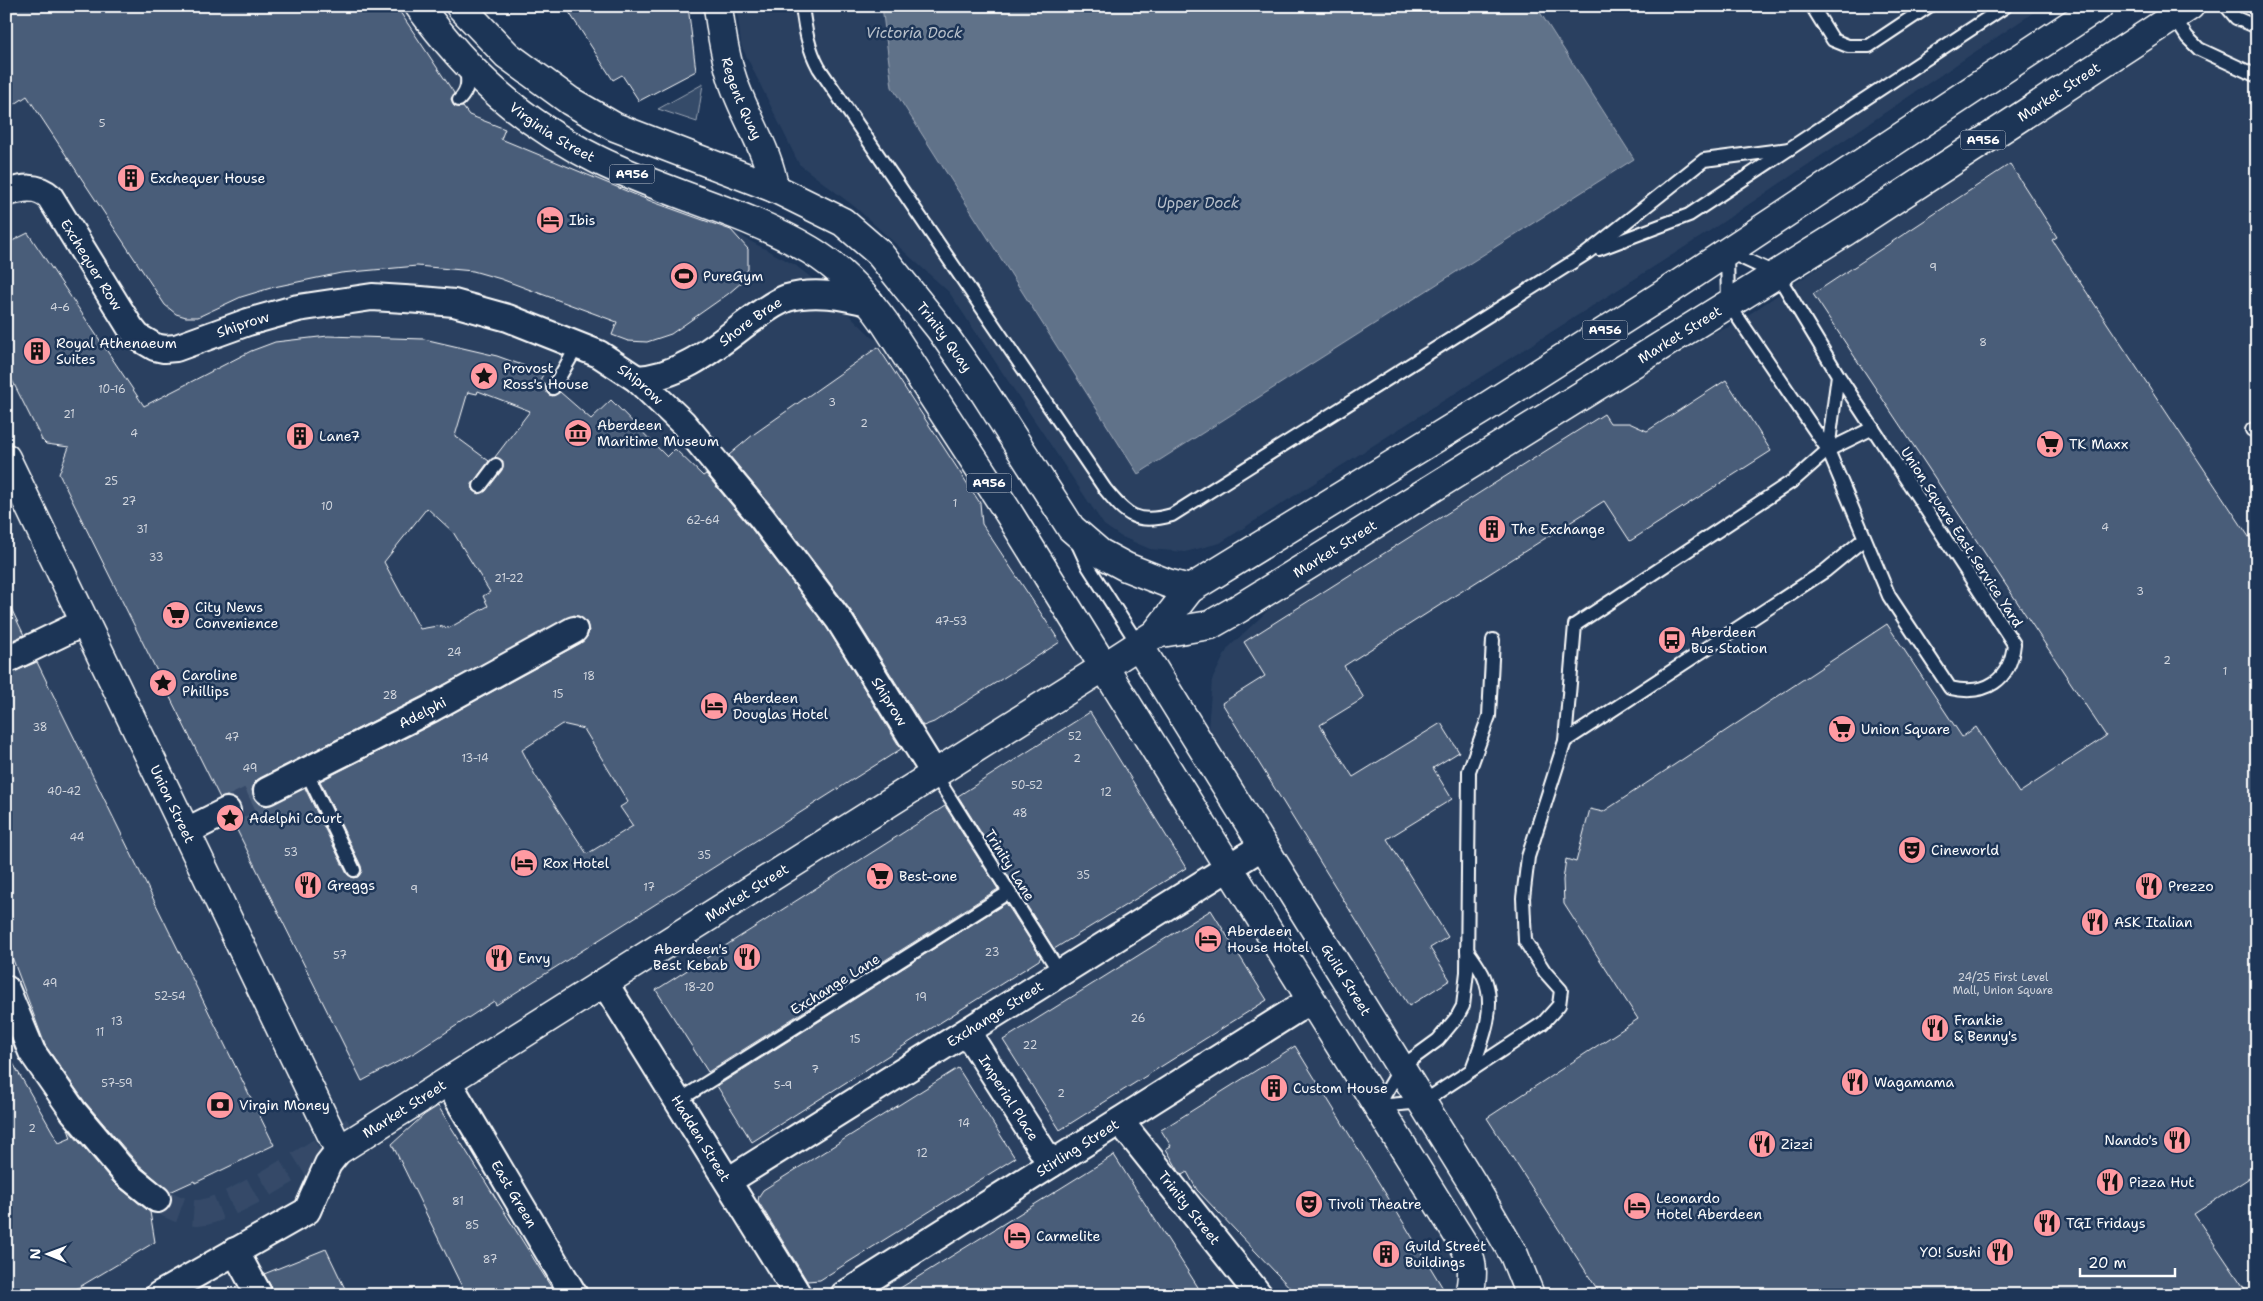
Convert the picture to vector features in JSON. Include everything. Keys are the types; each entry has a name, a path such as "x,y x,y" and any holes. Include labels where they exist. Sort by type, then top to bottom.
{"main road":[{"name":"Virginia Street","path":"419,6 444,40 494,93 544,128 598,160 762,226 810,250 838,270 870,303"},
{"path":"460,6 507,55 570,101 615,127 774,188"},
{"name":"Regent Quay","path":"718,6 724,52 731,74 771,169 774,188"},
{"name":"A956","path":"1727,251 2099,6"},
{"name":"Market Street","path":"1146,639 1210,625 1222,618 1777,274 2177,10"},
{"name":"Trinity Quay","path":"774,188 843,222 879,253 946,337 1071,528 1100,553 1126,567 1166,583 1190,589"},
{"name":"Market Street","path":"339,1150 1146,639 1190,589 1491,403 1727,251"},
{"name":"A956","path":"870,303 1008,512 1104,666"},
{"name":"Union Street","path":"6,458 339,1150"},
{"name":"Guild Street","path":"1146,639 1263,846 1423,1102 1514,1255 1530,1295"},
{"path":"1104,666 1472,1260 1471,1286"}],"street":[{"name":"Exchequer Row","path":"6,193 29,188 44,191 50,197 138,337 156,347 164,349 176,348"},
{"name":"Shore Brae","path":"637,379 661,376 701,357 763,311 786,298 826,294 842,295 870,303"},
{"name":"Shiprow","path":"176,348 286,310 372,298 454,303 508,318 599,354 637,379 689,430 762,518 832,609 934,773"},
{"path":"6,660 85,622"},
{"name":"Adelphi","path":"267,791 427,704 574,630"},
{"path":"185,832 227,811"},
{"name":"Exchange Street","path":"728,1182 1263,846"},
{"name":"Hadden Street","path":"604,982 798,1295"},
{"path":"6,989 32,1052 88,1131 126,1174 157,1199"},
{"name":"Stirling Street","path":"844,1295 1311,1000"},
{"name":"Imperial Place","path":"967,1032 1051,1164"},
{"name":"East Green","path":"455,1094 574,1295"},
{"name":"Trinity Street","path":"1120,1121 1259,1295"},
{"path":"159,1295 307,1211 328,1164 339,1150"},
{"path":"235,1251 259,1295"}],"lane":[{"path":"802,6 805,35 811,53 819,68 1105,489 1118,505 1133,516 1153,520 1172,515 1587,253 1704,160 1790,149"},
{"path":"1812,6 1834,40 1848,46 1869,46 1929,6"},
{"path":"1587,253 1690,215 2006,6"},
{"path":"2226,6 2236,18 2257,27"},
{"path":"2177,10 2187,37 2199,49 2257,76"},
{"path":"459,100 466,93 468,81 466,64"},
{"path":"1564,741 1825,571 1864,538 1828,450 1728,303 1727,251 1777,274"},
{"name":"Union Square East Service Yard","path":"1777,274 1838,375 2014,644 2012,659 2006,673 1994,684 1980,690 1965,691 1950,688 1889,596 1864,538"},
{"path":"553,388 578,345"},
{"path":"1828,450 1838,375"},
{"path":"1378,1106 1423,1102 1543,1023 1559,1005 1561,990 1545,972 1525,941 1523,898 1528,858 1564,741 1575,625 1794,480 1828,450 1873,428"},
{"path":"480,486 496,465"},
{"name":"Trinity Quay","path":"1071,528 1088,566 1146,639"},
{"path":"1378,1106 1400,1067 1429,1048 1457,1018 1466,991 1469,771 1489,716 1493,640"},
{"path":"306,771 354,870"},
{"name":"Trinity Lane","path":"934,773 1060,973"},
{"name":"Exchange Lane","path":"678,1101 1009,892"},
{"path":"1467,950 1484,977 1488,992 1485,1031 1472,1069"}],"shaded area":[{"path":"6,6 419,6 503,100 699,201 746,239 795,265 814,280 874,339 887,342 1299,1007 1356,972 1208,729 1212,680 1228,648 1331,551 1642,356 1730,327 1824,264 1997,131 2190,6 2257,6 2257,1295 6,1295"},
{"path":"737,6 2043,6 1702,236 1220,543 1185,552 1150,549 1120,536 1104,525 949,292 855,207 799,164 741,45"},
{"path":"703,84 697,122 658,109"}],"water":[{"name":"Upper Dock","path":"882,6 1536,6 1634,159 1138,474 892,87"}],"building":[{"path":"6,6 396,6 454,93 451,99 454,106 463,107 469,115 505,129 501,139 653,202 731,230 748,249 748,269 742,282 728,294 671,334 647,342 628,341 612,335 617,322 501,279 473,271 417,266 341,273 274,287 241,297 198,317 186,317 176,314 165,305 27,96 6,110"},
{"path":"565,6 688,6 696,71 639,101 622,75 613,80"},
{"name":"Union Square","path":"2010,164 2057,237 2052,240 2257,549 2257,1173 2194,1214 2249,1295 1601,1295 1487,1118 1638,1019 1564,904 1563,880 1566,859 1576,862 1590,809 1603,812 1887,624 1962,737 1976,727 2019,793 2106,736 1813,294"},
{"path":"28,233 144,406 251,351 275,342 328,336 424,339 497,356 544,373 540,380 546,384 545,388 549,395 553,396 560,392 591,419 611,400 667,457 675,449 703,476 706,474 750,527 827,628 901,749 496,1005 494,1001 416,1052 362,1081 234,824 240,819 241,805 235,798 227,796 220,798 59,474 69,447 46,444 42,440 6,368 6,244","holes":["478,391 530,411 495,457 503,461 502,470 486,491 479,494 473,490 472,484 489,461 455,436 468,392 477,394","427,508 453,532 490,592 483,596 488,606 449,628 437,626 420,629 384,562","574,615 581,617 587,623 589,631 587,637 581,643 437,722 320,781 361,866 362,871 358,877 353,878 347,874 305,788 267,806 259,804 254,798 252,790 255,782 260,778 423,696","562,724 584,729 628,802 620,807 633,826 587,854 535,775 522,750"]},
{"path":"878,347 980,503 982,524 1060,642 934,722 923,726 851,611 774,509 729,455 754,434"},
{"path":"1726,380 1771,451 1630,541 1604,501 1344,666 1364,698 1320,725 1353,777 1441,723 1459,752 1433,768 1452,799 1387,839 1448,937 1430,948 1450,980 1409,1006 1222,703 1265,676 1244,642 1604,414 1610,423 1629,423 1647,431"},
{"path":"6,598 24,635 6,643"},
{"path":"37,662 274,1145 195,1183 194,1181 170,1192 137,1163 85,1102 45,1045 6,941 6,675"},
{"path":"1090,712 1186,868 1054,949 958,796"},
{"path":"945,806 998,889 708,1072 656,990"},
{"path":"1006,903 1041,957 1039,960 752,1142 717,1086"},
{"path":"1211,910 1267,1000 1060,1130 1003,1040"},
{"path":"1295,1046 1447,1295 1297,1295 1197,1190 1187,1172 1182,1175 1180,1173 1166,1149 1171,1146 1161,1130"},
{"path":"6,1051 59,1143 71,1138 68,1129 115,1184 150,1212 155,1242 66,1295 6,1295"},
{"path":"958,1068 1015,1158 820,1280 807,1281 758,1201 763,1190"},
{"path":"438,1106 556,1295 466,1295 392,1144 424,1115"},
{"path":"1114,1155 1203,1295 889,1295"},
{"path":"326,1249 348,1295 276,1295 264,1274"}],"tunnel":[{"path":"227,811 267,791"},
{"path":"157,1199 186,1212 210,1211 251,1192 354,1129"}],"place":[{"name":"Exchequer House","path":"131,178"},
{"name":"Ibis","path":"550,220"},
{"name":"PureGym","path":"684,276"},
{"name":"Royal Athenaeum Suites","path":"37,351"},
{"name":"Provost Ross's House","path":"484,376"},
{"name":"Aberdeen Maritime Museum","path":"578,433"},
{"name":"Lane7","path":"300,436"},
{"name":"TK Maxx","path":"2050,444"},
{"name":"The Exchange","path":"1492,529"},
{"name":"City News Convenience","path":"176,615"},
{"name":"Aberdeen Bus Station","path":"1672,640"},
{"name":"Caroline Phillips","path":"163,683"},
{"name":"Aberdeen Douglas Hotel","path":"714,706"},
{"name":"Union Square","path":"1842,729"},
{"name":"Adelphi Court","path":"230,818"},
{"name":"Cineworld","path":"1912,850"},
{"name":"Rox Hotel","path":"524,863"},
{"name":"Best-one","path":"880,876"},
{"name":"Greggs","path":"308,885"},
{"name":"Prezzo","path":"2149,886"},
{"name":"ASK Italian","path":"2095,922"},
{"name":"Aberdeen House Hotel","path":"1208,939"},
{"name":"Aberdeen's Best Kebab","path":"747,957"},
{"name":"Envy","path":"499,958"},
{"name":"Frankie & Benny's","path":"1935,1028"},
{"name":"Wagamama","path":"1855,1082"},
{"name":"Custom House","path":"1274,1088"},
{"name":"Virgin Money","path":"220,1105"},
{"name":"Nando's","path":"2177,1140"},
{"name":"Zizzi","path":"1762,1144"},
{"name":"Pizza Hut","path":"2110,1182"},
{"name":"Tivoli Theatre","path":"1309,1204"},
{"name":"Leonardo Hotel Aberdeen","path":"1637,1206"},
{"name":"TGI Fridays","path":"2047,1223"},
{"name":"Carmelite","path":"1017,1236"},
{"name":"YO! Sushi","path":"2000,1252"},
{"name":"Guild Street Buildings","path":"1386,1254"}],"water label":[{"name":"Victoria Dock","path":"914,33"}]}
